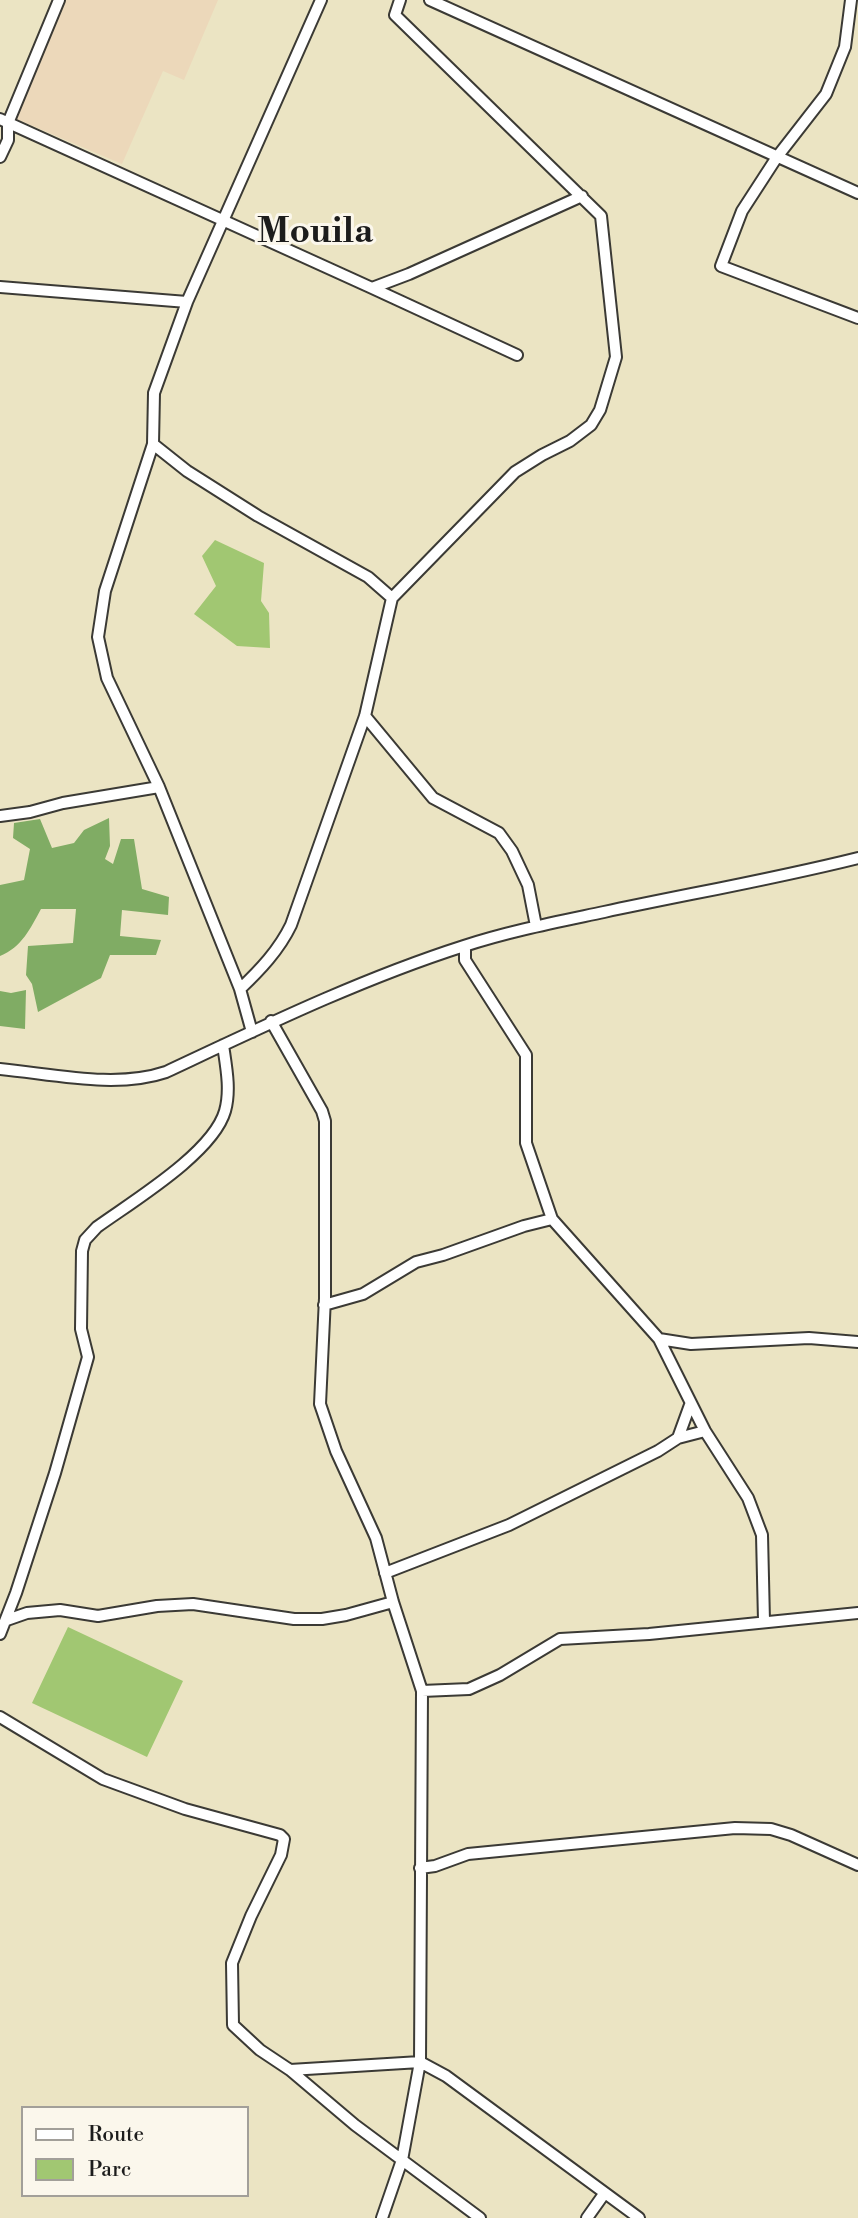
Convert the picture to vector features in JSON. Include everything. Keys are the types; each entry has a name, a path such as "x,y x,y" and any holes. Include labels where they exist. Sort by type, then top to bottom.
{"street":[{"path":"0,158 8,140 4,121 59,0"},
{"path":"252,1032 240,989 159,787 107,678 98,637 105,591 153,443 154,393 187,302 321,0"},
{"path":"240,989 261,970 291,925 365,716 393,598 515,471 569,441 597,418 616,357 601,216 395,15 400,0"},
{"path":"430,0 858,193"},
{"path":"851,0 845,47 825,94 777,158 742,211 721,266 858,318"},
{"path":"4,121 517,355"},
{"path":"372,288 410,274 582,196"},
{"path":"0,287 187,302"},
{"path":"153,443 187,471 258,516 368,577 393,598"},
{"path":"365,716 433,797 499,833 512,851 528,885 536,926"},
{"path":"0,816 159,787"},
{"path":"0,1069 120,1081 149,1078 271,1021 465,946 536,926 795,874 858,858"},
{"path":"465,946 465,960 526,1055 526,1143 552,1219 659,1339 690,1405 748,1498 762,1535 764,1621"},
{"path":"271,1021 322,1111 325,1121 324,1305 320,1404 327,1430 376,1538 393,1602 422,1691 419,2062 402,2160 382,2218"},
{"path":"0,1634 55,1473 88,1357 81,1329 82,1251 85,1240 97,1227 187,1160 219,1126 227,1102 223,1045"},
{"path":"324,1305 363,1294 416,1262 552,1219"},
{"path":"659,1339 691,1344 809,1338 858,1342"},
{"path":"678,1438 690,1405"},
{"path":"385,1573 509,1525 658,1451 678,1438 705,1431"},
{"path":"6,1620 27,1613 60,1610 98,1616 157,1606 193,1604 294,1619 322,1619 393,1602"},
{"path":"422,1691 469,1689 500,1675 560,1639 649,1634 858,1613"},
{"path":"0,1717 103,1779 185,1808 268,1831 284,1839 281,1855 251,1916 232,1964 233,2025 260,2050 290,2070 355,2125 480,2218"},
{"path":"420,1868 435,1866 468,1854 735,1828 771,1829 792,1835 858,1866"},
{"path":"290,2070 419,2062 446,2076 639,2218"},
{"path":"587,2218 604,2194"}],"shaded area":[{"path":"63,0 218,0 184,80 163,71 122,164 14,118"}],"green space":[{"path":"215,540 264,563 261,601 269,613 270,648 237,646 194,614 216,586 202,556"},
{"path":"109,818 110,846 105,859 113,864 121,839 134,839 142,889 169,897 168,915 122,910 120,936 161,940 156,955 110,955 101,978 38,1012 32,984 26,975 28,946 73,943 76,909 41,909 20,942 0,956 0,885 24,880 30,849 13,838 14,823 40,819 52,848 74,843 84,830"},
{"path":"26,990 25,1029 0,1026 0,991 11,993"},
{"path":"68,1627 183,1681 147,1757 32,1703"}],"district":[{"name":"Mouila","path":"315,234"}]}
